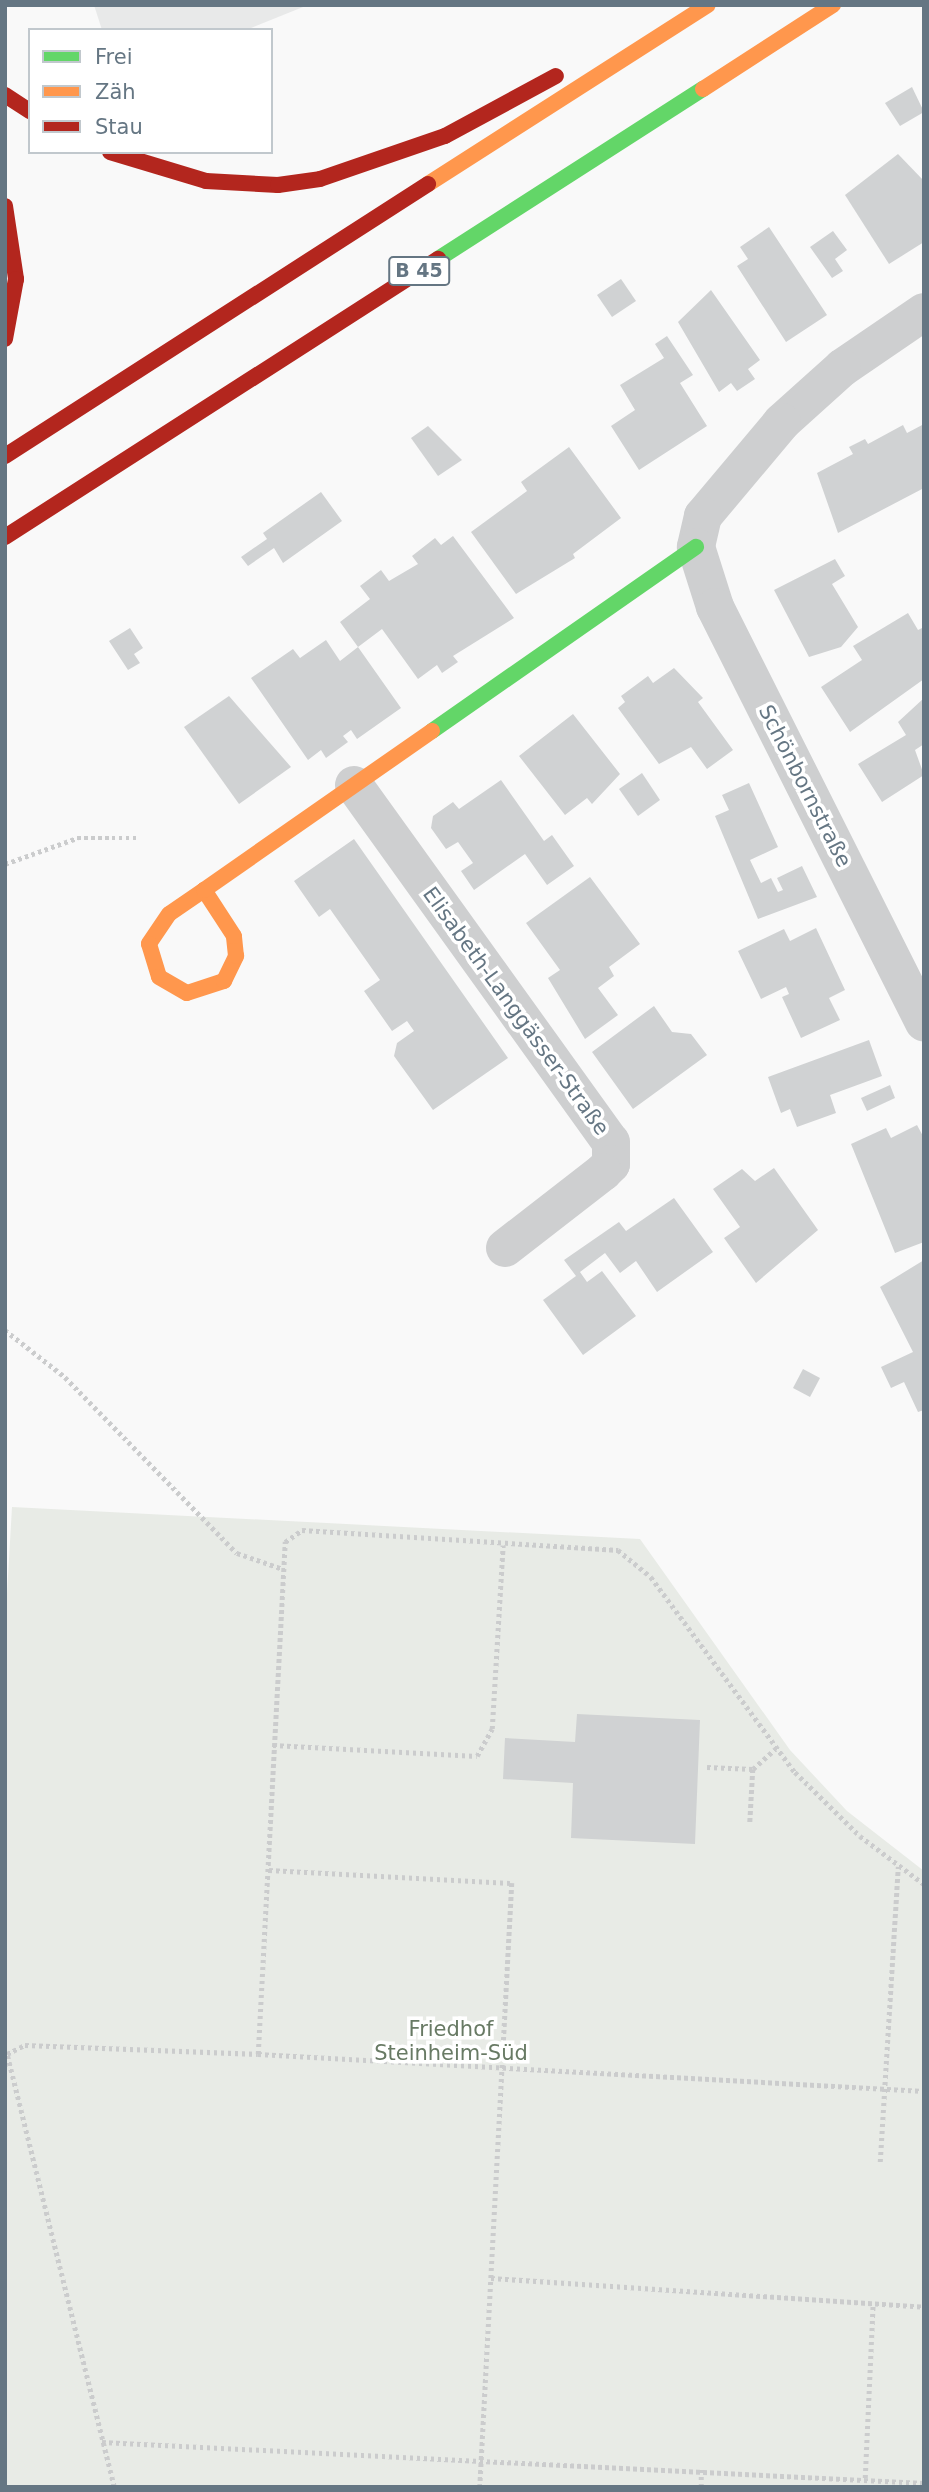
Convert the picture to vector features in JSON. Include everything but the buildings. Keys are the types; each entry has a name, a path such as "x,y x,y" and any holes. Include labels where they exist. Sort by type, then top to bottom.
{"main road":[{"path":"5,456 708,5"},
{"name":"B 45","path":"5,537 833,5"},
{"path":"117,154 206,181 278,185 320,179 445,136 583,61 692,16"},
{"path":"5,95 28,110"},
{"path":"5,206 16,279 5,339"},
{"path":"204,890 234,936 236,956 224,981 187,993 159,977 149,944 169,914 696,547"}],"street":[{"path":"696,547 703,516 782,422 842,368 924,312"},
{"name":"Schönbornstraße","path":"696,547 715,607 924,1022"},
{"name":"Elisabeth-Langgässer-Straße","path":"354,785 611,1142 611,1164 505,1248"}],"path":[{"path":"5,864 77,838 140,838"},
{"path":"5,1331 65,1377 237,1552 283,1569"},
{"path":"258,2054 285,1542 302,1530 503,1545 603,1546 634,1560 775,1749 830,1809 898,1866 924,1884"},
{"path":"273,1745 477,1756 492,1729 503,1545"},
{"path":"750,1822 753,1769 775,1749"},
{"path":"707,1767 753,1769"},
{"path":"880,2162 898,1866"},
{"path":"269,1870 512,1883 480,2487"},
{"path":"114,2487 8,2054 25,2045 258,2054 924,2091"},
{"path":"491,2278 924,2307"},
{"path":"865,2478 873,2304"},
{"path":"102,2442 482,2457 924,2483"},
{"path":"701,2469 701,2487"}],"shaded area":[{"path":"94,5 308,5 251,28 101,28"}],"green space":[{"name":"Friedhof Steinheim-Süd","path":"12,1507 640,1539 790,1750 847,1811 924,1871 924,2487 5,2487 5,1628"}],"traffic: fast":[{"path":"438,259 703,89"},
{"path":"432,731 696,547"}],"traffic: slow":[{"path":"428,184 708,5"},
{"path":"703,89 833,5"},
{"path":"204,890 169,914 149,944 159,977 187,993 224,981 236,956 234,936 204,890 432,731"}],"traffic: jam":[{"path":"117,154 206,181 278,185 320,179 445,136 556,76"},
{"path":"5,95 28,110"},
{"path":"5,456 428,184"},
{"path":"5,206 16,279 5,339"},
{"path":"5,537 438,259"}]}
